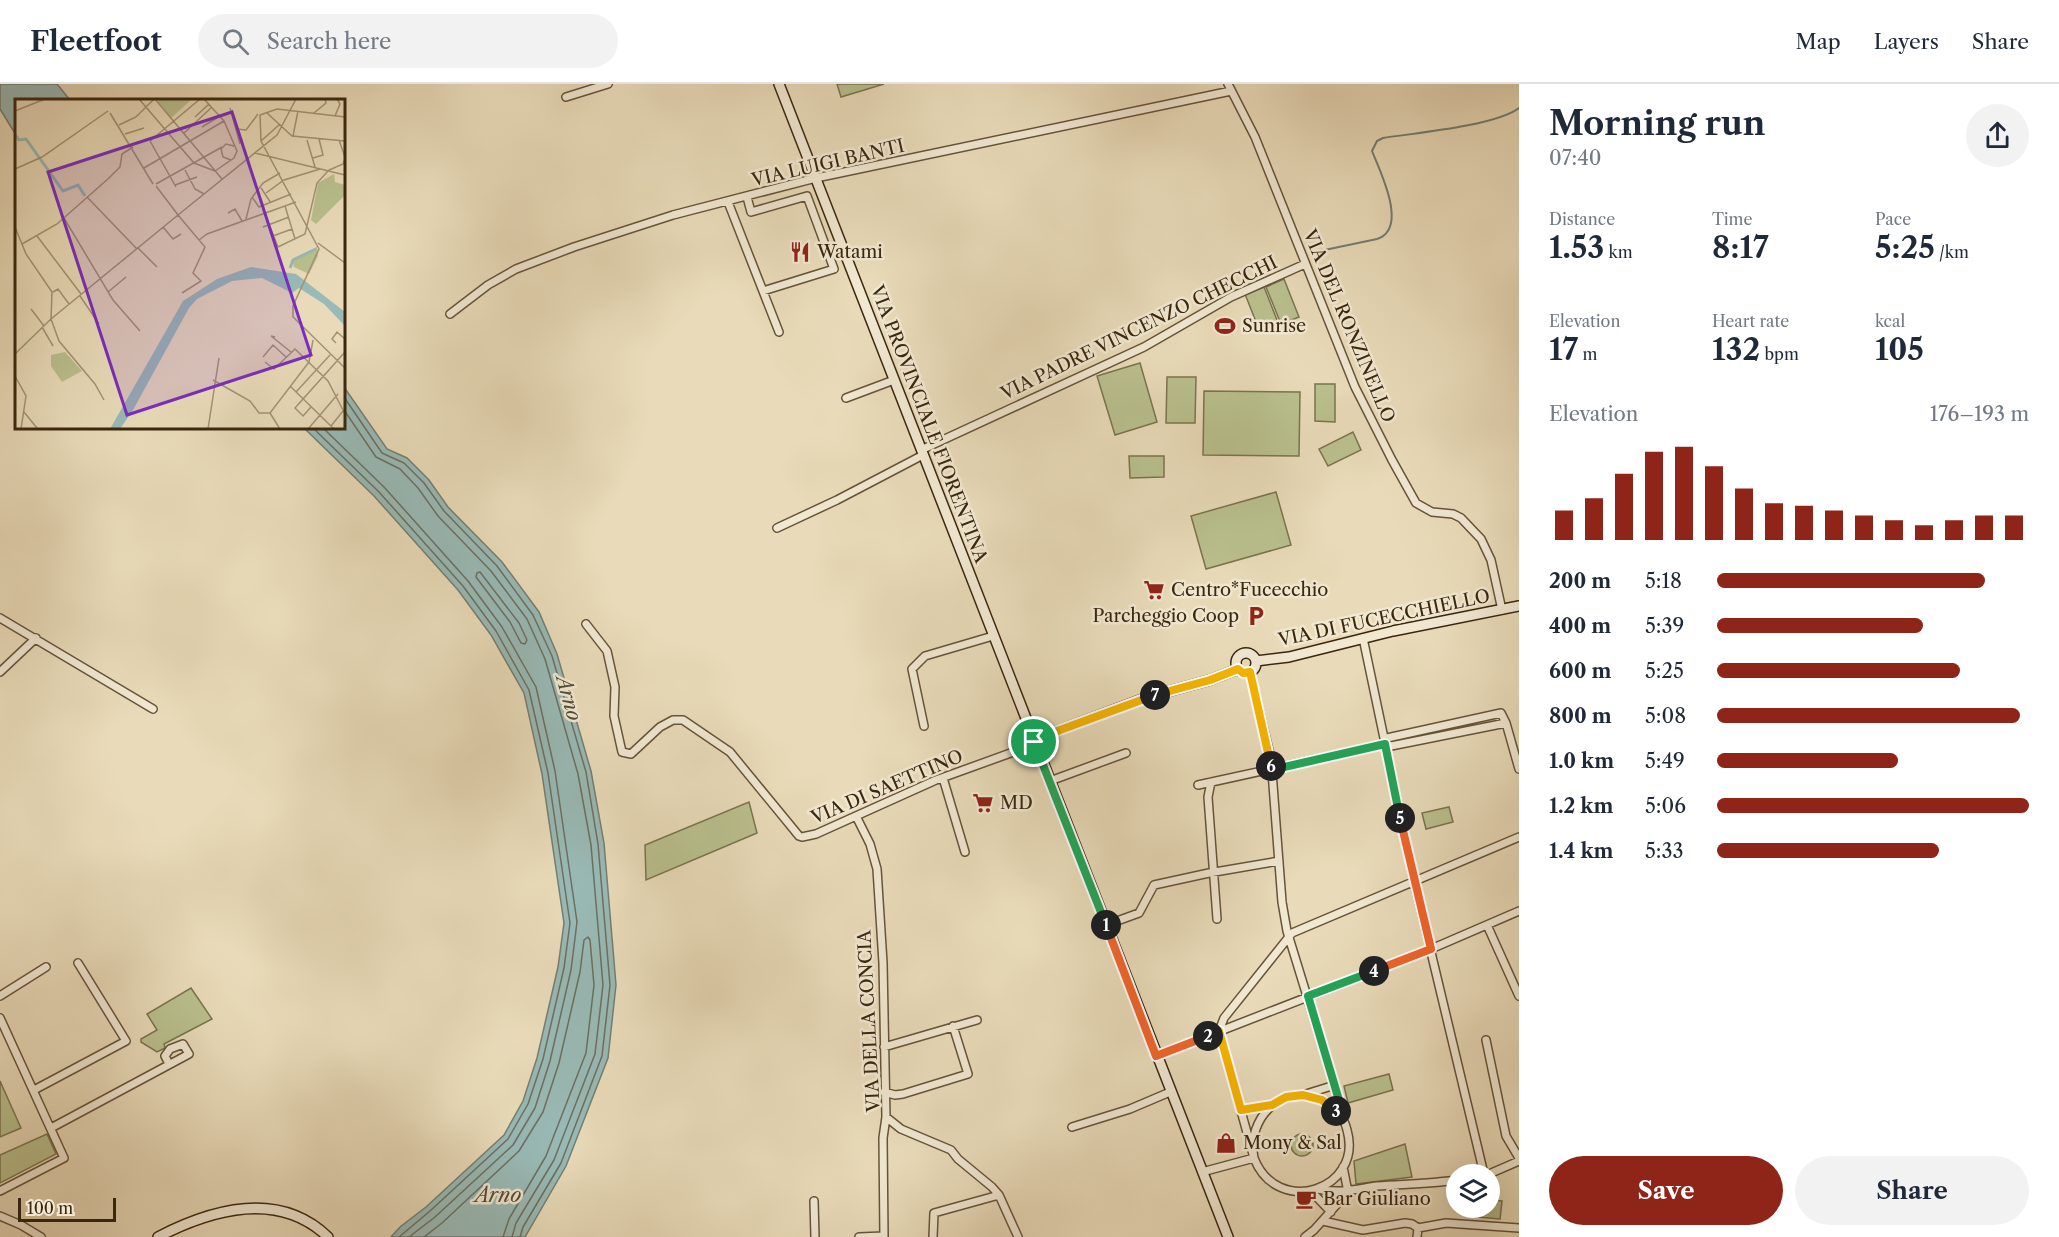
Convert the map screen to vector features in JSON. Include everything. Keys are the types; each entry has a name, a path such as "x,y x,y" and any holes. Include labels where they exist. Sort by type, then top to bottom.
{"main road":[{"name":"VIA PROVINCIALE FIORENTINA","path":"779,84 1228,1237"},
{"name":"VIA DI FUCECCHIELLO","path":"1256,661 1289,657 1363,638 1519,606"},
{"name":"VIA DI FUCECCHIELLO","path":"1034,742 1041,737 1148,697 1210,680 1238,669 1236,659 1241,654 1250,654 1256,661"},
{"name":"VIA DI FUCECCHIELLO","path":"1250,672 1254,669 1256,661"},
{"path":"1238,669 1243,673 1250,672"},
{"path":"160,1237 189,1223 218,1213 249,1208 274,1209 307,1220 328,1237"}],"street":[{"path":"566,97 608,84"},
{"name":"VIA LUIGI BANTI","path":"450,314 488,285 516,269 574,247 673,215 816,178 1230,87"},
{"name":"VIA DEL RONZINELLO","path":"1230,87 1255,137 1355,387 1416,503 1432,512 1454,514 1461,518 1475,531 1487,548 1502,610"},
{"path":"747,197 751,212 807,196 834,269"},
{"path":"728,202 779,332"},
{"path":"763,291 849,263"},
{"name":"VIA PADRE VINCENZO CHECCHI","path":"777,528 837,500 922,452 1144,347 1230,297 1305,264"},
{"path":"846,398 894,380"},
{"path":"0,618 153,709"},
{"name":"VIA DI SAETTINO","path":"586,624 607,651 615,687 614,716 622,752 631,754 660,727 673,720 683,720 730,752 802,837 816,834 943,778 1030,746 1034,742"},
{"path":"924,726 912,669 925,656 993,636"},
{"path":"0,672 36,638"},
{"path":"1363,638 1414,881 1482,1164"},
{"path":"1250,672 1271,759 1282,902 1289,937 1335,1085 1341,1107 1339,1113"},
{"path":"1198,785 1385,744 1390,746 1506,723 1519,769"},
{"path":"1050,781 1126,753"},
{"path":"943,778 965,852"},
{"path":"1211,782 1208,797 1217,920"},
{"name":"VIA DELLA CONCIA","path":"856,816 870,844 877,869 883,963 886,1118 901,1129 951,1150 999,1195 1018,1237"},
{"path":"1446,1181 1378,1186 1347,1192 1290,1191 1277,1186 1261,1171 1254,1158 1219,1031 1230,1010 1289,937 1299,928 1519,837"},
{"path":"1106,925 1139,913 1154,885 1279,861"},
{"path":"1156,1056 1431,949 1519,911"},
{"path":"1486,925 1519,996"},
{"path":"34,1090 126,1041 78,963"},
{"path":"0,996 46,967"},
{"path":"0,1018 64,1158 0,1191"},
{"path":"884,1047 977,1020"},
{"path":"884,1092 903,1094 968,1074 953,1026"},
{"path":"1486,1040 1506,1136 1519,1160 1500,1169"},
{"path":"51,1128 169,1064"},
{"path":"1254,1158 1253,1139 1256,1127 1261,1116 1272,1105 1286,1097 1303,1095 1335,1085"},
{"path":"1072,1127 1130,1109 1170,1092"},
{"path":"1303,1095 1322,1100 1339,1113 1346,1125 1349,1139 1348,1154 1343,1167 1332,1180 1314,1190"},
{"path":"1241,1110 1272,1105"},
{"path":"859,1237 884,1236 883,1138 886,1118"},
{"path":"1202,1172 1254,1158"},
{"path":"1305,1237 1323,1221 1347,1192 1343,1167"},
{"path":"1314,1190 1331,1212"},
{"path":"933,1237 934,1213 999,1195"},
{"path":"814,1201 815,1237"},
{"path":"1,1215 41,1237"},
{"path":"1323,1221 1363,1230 1405,1223 1418,1228 1446,1222 1519,1228"},
{"path":"1417,1237 1418,1228"}],"green space":[{"path":"837,84 884,84 841,97"},
{"path":"1284,279 1299,317 1281,324 1266,287"},
{"path":"1264,287 1279,325 1260,332 1245,294"},
{"path":"1140,363 1157,422 1115,435 1097,376"},
{"path":"1167,377 1196,377 1195,423 1166,423"},
{"path":"1315,384 1335,384 1335,422 1315,421"},
{"path":"1204,391 1300,392 1299,456 1203,455"},
{"path":"1353,432 1361,450 1328,466 1319,449"},
{"path":"1129,456 1164,456 1164,477 1130,478"},
{"path":"1276,492 1291,545 1206,569 1191,516"},
{"path":"749,802 757,833 646,880 645,845"},
{"path":"1449,807 1453,822 1426,829 1422,813"},
{"path":"191,988 212,1019 164,1044 165,1048 157,1052 141,1042 141,1039 157,1030 147,1014"},
{"path":"1389,1074 1393,1090 1348,1103 1344,1086"},
{"path":"0,1081 21,1128 0,1137"},
{"path":"47,1134 56,1154 0,1183 0,1155"},
{"path":"1302,1134 1310,1137 1313,1145 1310,1153 1302,1156 1294,1153 1291,1145 1294,1137"},
{"path":"1405,1144 1412,1177 1356,1184 1354,1161"},
{"path":"1500,1201 1502,1201 1500,1219 1489,1218 1500,1218"}],"water":[{"path":"0,84 57,84 69,99 15,99 15,133 0,109"},
{"name":"Arno","path":"345,388 387,449 407,458 429,480 448,507 502,562 539,612 557,654 591,771 604,843 616,985 608,1058 566,1166 525,1237 391,1237 504,1135 523,1101 537,1058 558,967 564,923 542,774 524,693 491,635 458,590 374,496 305,429 345,429"}],"waterway":[{"path":"1315,252 1377,239 1386,233 1391,224 1392,212 1386,185 1372,151 1377,141 1383,138 1492,120 1519,108"}],"place":[{"name":"Watami","path":"800,252"},
{"name":"Sunrise","path":"1225,326"},
{"name":"Centro*Fucecchio","path":"1154,590"},
{"name":"Parcheggio Coop","path":"1256,616"},
{"name":"MD","path":"983,803"},
{"name":"Mony & Sal","path":"1226,1143"},
{"name":"Bar Giuliano","path":"1306,1199"}],"route":[{"path":"1238,669 1243,673 1250,672 1271,759 1271,770 1385,744 1431,949 1308,996 1341,1107 1339,1113 1322,1100 1303,1095 1286,1097 1272,1105 1241,1110 1219,1031 1156,1056 1034,742 1041,737 1148,697 1230,674 1238,669"}]}
